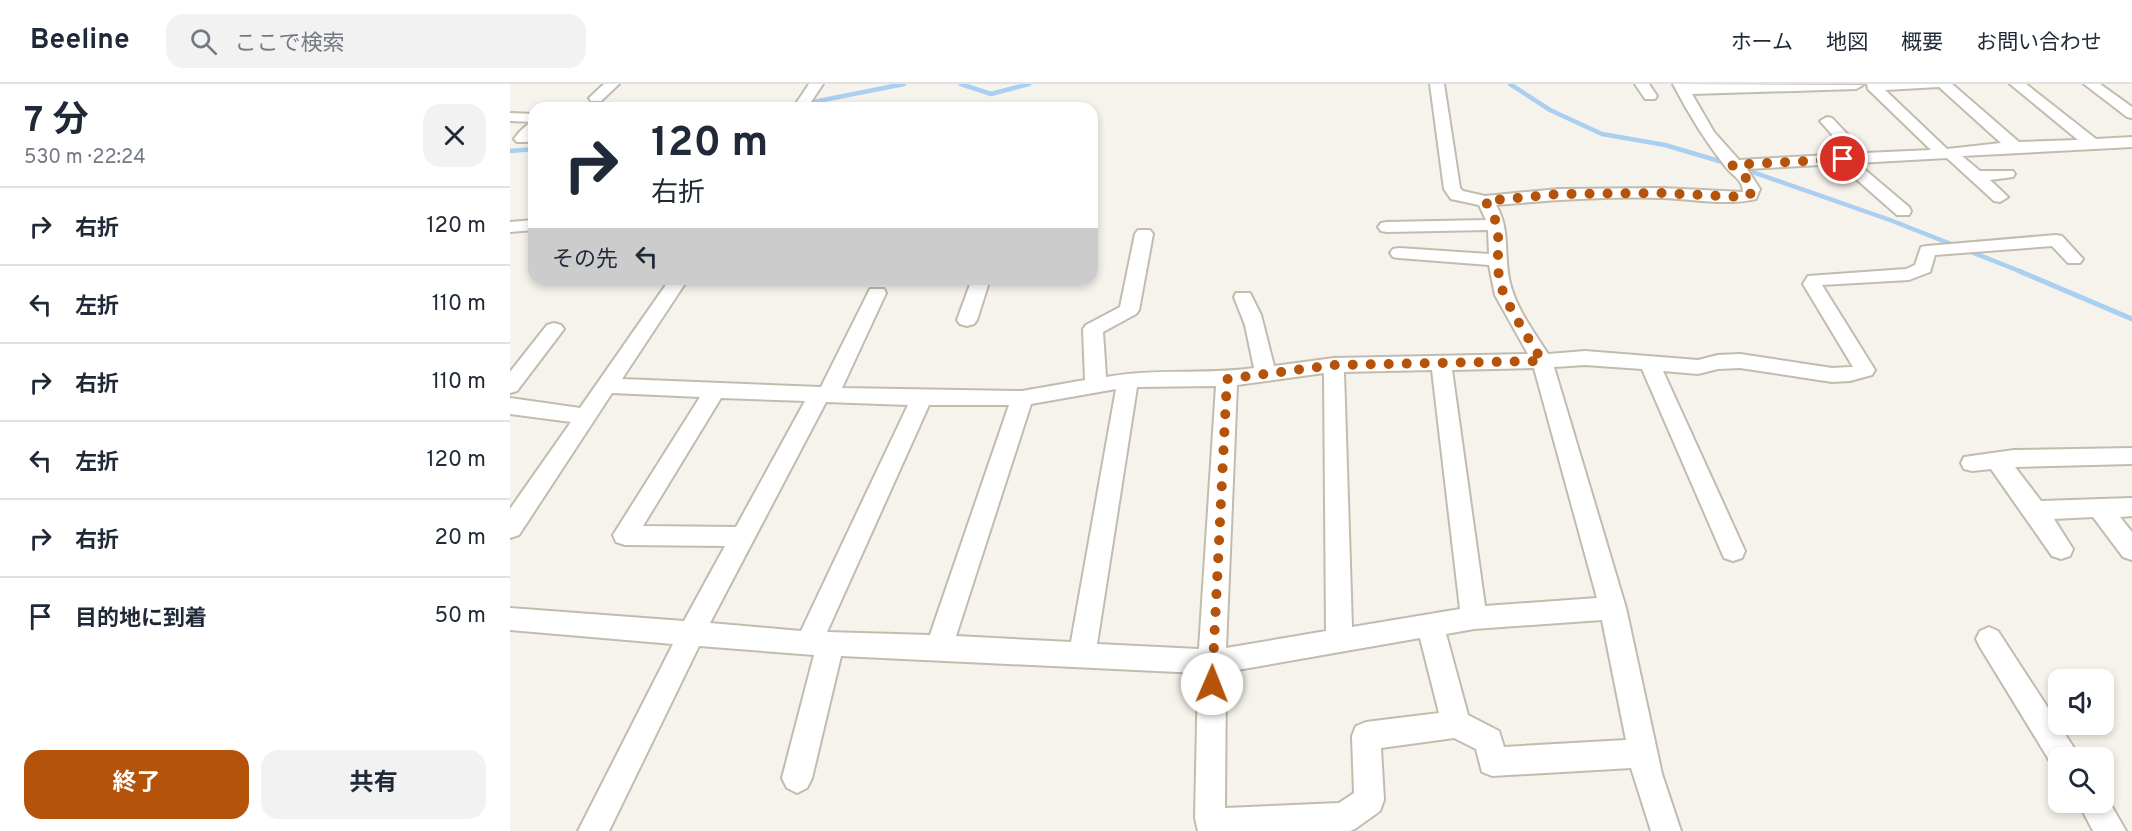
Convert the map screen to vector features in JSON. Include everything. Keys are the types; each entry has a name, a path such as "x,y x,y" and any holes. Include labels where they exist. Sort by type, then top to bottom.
{"street":[{"path":"596,98 612,84"},
{"path":"804,102 816,84"},
{"path":"1437,84 1452,189 1457,195 1485,201 1559,194 1662,193 1725,197 1750,195 1752,189 1748,180 1732,165 1711,139 1682,87 1856,85"},
{"path":"1936,84 1873,86 2000,197"},
{"path":"1944,84 2015,147"},
{"path":"2017,84 2092,144"},
{"path":"2091,84 2132,114"},
{"path":"1827,121 1861,158"},
{"path":"522,139 528,133"},
{"path":"1732,165 1947,153 1973,149 2132,142"},
{"path":"1843,159 1903,211"},
{"path":"1977,176 2007,174"},
{"path":"1485,201 1495,214 1497,260 1502,289 1542,361 1613,608 1647,774 1666,831"},
{"path":"510,226 528,225"},
{"path":"1387,227 1497,225"},
{"path":"1096,385 1093,329 1129,310 1144,234"},
{"path":"607,386 922,398 1022,398 1128,380 1227,379 1334,365 1542,361 1585,358 1698,367 1707,363 1749,360 1856,375 1865,370 1812,284 1815,280 1909,274 1924,268 1927,251 1990,248 2052,236 2074,259"},
{"path":"1399,253 1497,260"},
{"path":"510,528 675,285"},
{"path":"967,320 979,285"},
{"path":"593,831 691,634 877,293"},
{"path":"1243,297 1252,313 1258,349 1266,374"},
{"path":"510,386 554,329"},
{"path":"1649,362 1733,551"},
{"path":"1441,363 1474,618"},
{"path":"1334,365 1340,639"},
{"path":"1227,379 1212,662 1212,828 1344,818 1370,800 1366,736 1456,724 1489,741 1492,762 1643,753"},
{"path":"1082,655 1128,380"},
{"path":"715,390 625,535 743,537"},
{"path":"797,778 819,644 922,398"},
{"path":"939,647 1022,398"},
{"path":"510,406 585,416"},
{"path":"1972,463 2042,456 2132,456"},
{"path":"1997,460 2061,549"},
{"path":"2034,510 2132,507"},
{"path":"2099,508 2132,550"},
{"path":"510,619 819,644 939,647 1212,662 1474,618 1613,608"},
{"path":"1430,625 1456,724"},
{"path":"1989,639 2057,747"},
{"path":"2100,813 2111,831"}],"waterway":[{"path":"813,102 904,84"},
{"path":"961,84 991,94 1029,84"},
{"path":"1510,84 1550,110 1602,134 1665,145 1729,164"},
{"path":"510,151 528,150"},
{"path":"1741,168 1890,220 2022,272"},
{"path":"2019,271 2132,319"}],"route":[{"path":"1212,684 1227,379 1334,365 1542,361 1502,289 1497,267 1498,228 1495,214 1485,201 1559,194 1662,193 1741,197 1750,195 1752,189 1748,180 1732,165 1843,159"}]}
